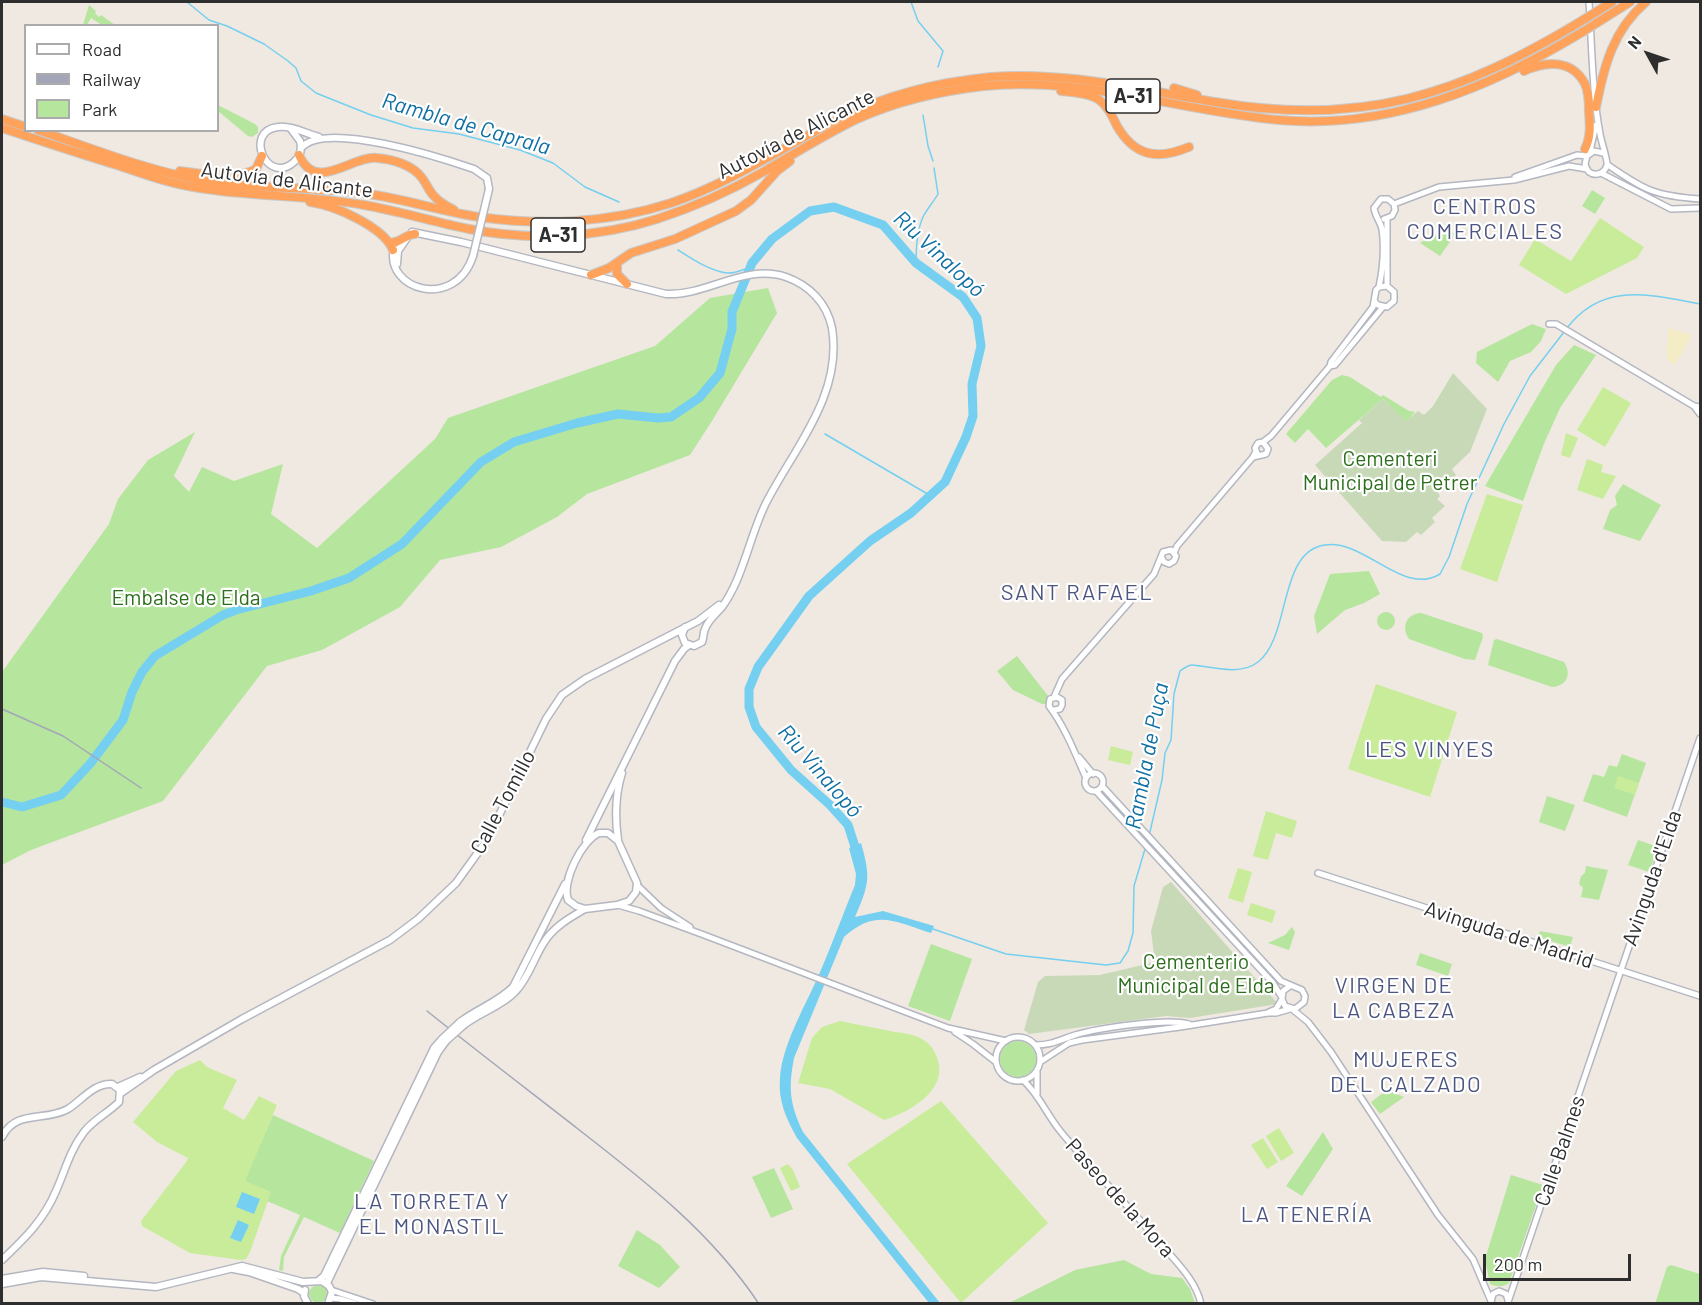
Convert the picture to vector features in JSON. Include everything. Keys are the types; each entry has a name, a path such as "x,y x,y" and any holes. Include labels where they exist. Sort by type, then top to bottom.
{"highway":[{"path":"1596,12 1605,2"},
{"name":"Autovía de Alicante","path":"44,132 167,172 197,179 237,185 324,189 371,194 460,214 520,222 563,222 598,219 648,209 690,196 725,182 843,116 889,98 946,83 992,77 1026,76 1073,79 1221,104 1275,110 1305,111 1376,106 1440,91 1484,74 1526,53 1612,2"},
{"name":"Autovía de Alicante","path":"2,128 174,183 241,194 322,198 472,230 511,235 574,234 634,225 679,211 733,188 861,117 892,105 946,92 985,86 1052,85 1104,91 1280,120 1345,119 1390,113 1445,99 1486,84 1544,55 1630,2"},
{"path":"1596,107 1608,54 1628,21 1646,2"},
{"path":"1486,84 1499,83 1536,65 1550,63 1572,70 1585,84 1588,96 1590,134 1587,152"},
{"path":"1073,79 1080,76 1101,78"},
{"path":"985,86 996,89 1053,90 1095,98 1108,109 1129,142 1139,150 1160,155 1176,153 1190,147"},
{"path":"1174,88 1211,98 1221,104"},
{"path":"2,119 24,125"},
{"path":"591,275 600,273 631,253 675,239 736,211 751,200 777,171 801,154 810,144"},
{"path":"300,152 306,166 325,172 338,171 369,158 390,160 412,168 420,174 432,195 460,214"},
{"path":"167,172 176,170 218,175 247,173 256,169 262,156"},
{"path":"292,197 347,213 393,242"},
{"path":"393,242 409,234 418,234"},
{"path":"393,242 393,250"},
{"path":"617,263 617,274 627,284"}],"main road":[{"path":"321,138 308,142 293,163 281,168 269,164 262,156 260,144 266,133 276,127 321,138 363,139 455,163 484,175 489,182 473,256 467,270 452,285 428,290 417,287 398,271 393,259 393,250"},
{"path":"291,129 299,137 300,152"},
{"path":"398,271 398,251 405,240 418,234 483,247 666,294 691,292 758,273 787,278 807,288 819,299 831,324 833,361 829,382 819,410 766,504 729,597 704,632 704,639 699,644 689,645 675,661"},
{"path":"536,951 567,880 675,661 685,627 708,614 729,597"},
{"path":"693,623 699,625 704,632"},
{"name":"Calle Tomillo","path":"119,1090 304,984 390,940 418,919 442,898 487,840 546,719 562,694 585,679 685,627"},
{"path":"666,637 682,638 689,645"},
{"path":"567,880 568,900 585,909 625,903 636,892 637,885 618,841 616,808 617,794 630,752"},
{"path":"585,844 595,835 604,832 618,841"},
{"path":"2,1284 41,1277 148,1287 162,1286 247,1266 303,1282 319,1280 324,1276 442,1040 472,1013 507,993 536,951 556,928 585,909"},
{"path":"327,1283 442,1040"},
{"path":"2,1137 16,1120 65,1110 102,1085 112,1084 119,1090 119,1102 86,1130 70,1156 56,1191 40,1221 2,1258"},
{"path":"230,1269 249,1272 298,1289 304,1293 308,1304"},
{"path":"2,1279 43,1272 162,1286"},
{"path":"319,1280 327,1283 331,1290 329,1301"},
{"path":"304,1293 310,1282"}],"street":[{"path":"1589,2 1597,121 1603,153"},
{"path":"1587,169 1585,164 1587,152 1597,121"},
{"path":"1508,180 1577,155 1597,151 1607,157 1608,165 1634,183 1655,193 1679,198 1701,199"},
{"path":"1601,173 1608,165"},
{"path":"1394,204 1439,187 1508,180 1569,166 1587,169 1592,173 1601,173 1666,207 1701,208"},
{"path":"1256,454 1266,454 1265,444 1330,366 1364,321 1375,302 1374,293 1379,287 1384,260 1382,231 1379,218 1374,211 1378,200 1388,199 1394,204 1395,210 1387,219 1379,218"},
{"path":"1387,219 1387,286"},
{"path":"1330,366 1335,365 1383,307 1391,305 1395,297 1391,288 1379,287"},
{"path":"1375,302 1383,307"},
{"path":"1554,318 1558,325 1567,331 1698,406 1701,417"},
{"path":"1549,324 1558,325"},
{"path":"1154,574 1163,552 1172,551 1177,546 1256,454 1256,445 1265,444"},
{"path":"1172,551 1175,560 1154,574 1068,672 1060,684 1057,697 1049,703 1057,710 1077,755 1086,778 1086,788 1096,791 1273,983 1285,1006 1308,1022 1331,1052 1438,1215 1473,1259 1491,1302"},
{"path":"1161,558 1169,564"},
{"path":"1057,697 1063,703 1057,710"},
{"name":"Avinguda d'Elda","path":"1605,1018 1701,738"},
{"path":"1077,755 1093,774 1102,779 1101,786 1096,791"},
{"path":"1086,778 1093,774"},
{"path":"1040,1062 1069,1043 1276,1013 1301,1006 1305,999 1304,993 1297,986 1290,986 1278,978 1101,786"},
{"name":"Avinguda de Madrid","path":"1318,873 1701,996"},
{"path":"637,885 668,914 704,935"},
{"path":"616,905 704,935 948,1028 1006,1041 1023,1038 1035,1046 1040,1062 1038,1068 1034,1074 1023,1080 1015,1081 1004,1076 996,1062 974,1044 948,1028"},
{"path":"1268,1013 1276,1009 1283,992 1290,986"},
{"path":"1301,1006 1308,1022"},
{"name":"Calle Balmes","path":"1508,1303 1605,1018"},
{"path":"1035,1046 1055,1044 1075,1035 1100,1029 1170,1022 1191,1024"},
{"path":"996,1062 998,1050 1006,1041"},
{"path":"1037,1094 1038,1068"},
{"name":"Paseo de la Mora","path":"1023,1080 1037,1094 1060,1131 1119,1195 1181,1268 1194,1286 1201,1304"},
{"path":"1491,1302 1493,1294 1514,1284"},
{"path":"1485,1286 1507,1296 1508,1303"},
{"path":"331,1290 373,1304"},
{"path":"329,1301 356,1304"}],"green space":[{"path":"89,5 99,17 101,15 114,24 100,24 91,18 88,24 83,24"},
{"path":"219,106 258,127 258,133 252,137 219,112"},
{"path":"1592,190 1605,198 1595,214 1582,206"},
{"path":"1600,218 1644,247 1637,258 1566,294 1519,265 1535,239 1571,261"},
{"path":"1445,228 1454,233 1454,236 1440,256 1420,243"},
{"name":"Embalse de Elda","path":"768,288 777,313 690,455 587,494 557,517 501,547 440,560 400,607 322,650 267,666 163,801 31,850 2,865 2,672 109,524 118,499 148,460 195,432 174,476 189,492 202,467 234,481 283,464 271,514 317,548 435,439 448,418 655,346 710,298"},
{"path":"1532,324 1546,329 1541,341 1531,352 1510,361 1498,382 1476,363 1477,352"},
{"path":"1574,345 1596,355 1560,408 1523,501 1485,486 1556,365"},
{"name":"Cementeri Municipal de Petrer","path":"1453,373 1487,409 1470,452 1452,469 1456,475 1438,493 1440,496 1437,499 1445,506 1432,518 1435,522 1421,535 1417,532 1406,542 1382,541 1315,465 1362,423 1359,420 1383,399 1406,421 1418,411 1424,415 1433,406"},
{"path":"1342,375 1350,377 1381,397 1383,395 1409,411 1415,412 1406,422 1383,399 1326,448 1308,429 1295,443 1286,434 1332,380"},
{"path":"1603,387 1631,403 1605,447 1577,430"},
{"path":"1566,433 1578,438 1570,458 1561,455"},
{"path":"1587,459 1603,465 1601,472 1616,476 1603,499 1577,490"},
{"path":"1623,484 1661,505 1640,541 1603,529 1610,510 1617,505 1615,496"},
{"path":"1487,494 1523,505 1497,582 1460,569"},
{"path":"1369,571 1380,594 1345,610 1317,634 1314,616 1330,574"},
{"path":"1382,612 1390,612 1395,617 1393,628 1382,630 1377,625 1377,617"},
{"path":"1421,613 1482,633 1483,637 1475,660 1465,659 1409,639 1405,630 1406,622 1412,616"},
{"path":"1497,639 1564,662 1568,671 1567,679 1552,687 1488,665 1494,640"},
{"path":"1017,656 1049,697 1046,704 1013,690 997,671"},
{"path":"1376,684 1457,712 1430,797 1348,769"},
{"path":"1111,746 1133,752 1130,765 1108,760"},
{"path":"1622,754 1646,763 1627,817 1583,801 1593,774 1604,777 1609,765 1617,767"},
{"path":"1618,776 1639,783 1635,795 1614,788"},
{"path":"1547,796 1575,805 1565,831 1539,822"},
{"path":"1266,811 1297,821 1292,838 1276,833 1268,860 1253,856"},
{"path":"1638,840 1658,847 1649,872 1628,865"},
{"path":"1586,866 1608,870 1599,900 1581,897 1583,888 1579,884"},
{"path":"1238,868 1252,872 1243,903 1228,898"},
{"name":"Cementerio Municipal de Elda","path":"1171,882 1278,1004 1190,1018 1166,1016 1029,1034 1024,1030 1038,982 1045,976 1100,975 1155,962 1151,931 1163,887"},
{"path":"1251,903 1276,911 1272,923 1247,915"},
{"path":"1292,927 1295,932 1289,950 1268,943 1285,935"},
{"path":"1540,931 1573,937 1570,947 1538,937"},
{"path":"931,944 972,959 950,1021 908,1006"},
{"path":"1420,953 1452,964 1448,976 1416,965"},
{"path":"840,1021 910,1034 925,1041 933,1049 938,1061 937,1082 931,1091 914,1106 884,1120 830,1089 798,1083 812,1038 822,1027"},
{"path":"1018,1041 1031,1046 1036,1059 1031,1072 1018,1077 1005,1072 1000,1059 1005,1046"},
{"path":"200,1060 207,1067 237,1080 223,1108 244,1120 259,1096 277,1105 245,1181 271,1192 246,1259 190,1253 142,1226 141,1221 188,1158 157,1142 133,1122 176,1071"},
{"path":"1387,1090 1404,1097 1380,1114 1371,1102"},
{"path":"941,1101 1048,1223 961,1303 847,1164"},
{"path":"273,1115 374,1161 340,1233 304,1217 284,1257 283,1271 279,1270 281,1256 300,1215 267,1201 270,1192 244,1181"},
{"path":"1279,1128 1294,1153 1281,1161 1266,1136"},
{"path":"1323,1132 1333,1149 1302,1196 1286,1186"},
{"path":"1263,1138 1278,1162 1267,1169 1251,1145"},
{"path":"788,1164 800,1187 791,1191 780,1168"},
{"path":"774,1168 793,1209 771,1218 752,1177"},
{"path":"1511,1175 1543,1185 1509,1283 1497,1286 1490,1284 1485,1259"},
{"path":"637,1230 660,1245 680,1267 659,1288 618,1266"},
{"path":"1124,1260 1151,1274 1182,1278 1190,1289 1195,1303 1009,1303 1075,1270"},
{"path":"1671,1265 1700,1274 1700,1303 1655,1304 1667,1267"},
{"path":"314,1285 322,1285 327,1290 325,1301 314,1303 309,1298 309,1290"}],"sand":[{"path":"1668,328 1692,335 1675,365 1667,360"}],"water":[{"path":"861,843 867,881 855,917 883,911 934,926 931,933 896,922 876,920 855,928 844,937 794,1058 791,1096 803,1132 940,1303 929,1303 797,1138 786,1116 780,1094 782,1066 789,1040 855,885 856,874 849,848"},
{"path":"242,1192 260,1199 254,1214 236,1207"},
{"path":"238,1220 249,1225 241,1242 230,1238"}],"waterway":[{"name":"Rambla de Caprala","path":"187,2 209,20 264,44 296,68 301,81 316,93 371,115 413,128 459,134 520,150 553,163 585,187 619,202"},
{"path":"911,2 918,21 943,51 938,67"},
{"path":"923,115 933,161"},
{"path":"916,263 920,226 924,215 938,194 934,168"},
{"name":"Riu Vinalopó","path":"2,802 22,807 61,795 90,764 123,720 132,692 142,672 155,656 223,615 349,578 402,544 481,462 514,442 577,423 618,414 671,417 699,398 720,373 732,329 732,312 752,263 772,239 810,211 834,207 883,225 916,263 963,297 977,318 981,346 972,384 973,416 945,482 911,513 870,541 809,596 758,667 749,689 749,707 756,727 791,770 830,805 848,825 858,856"},
{"name":"Rambla de Caprala","path":"678,250 701,264 721,272 733,273 751,267"},
{"name":"Rambla de Puça","path":"1567,328 1581,313 1596,303 1612,297 1645,295 1700,304"},
{"name":"Rambla de Puça","path":"1149,836 1162,780 1165,753 1171,740 1174,694 1180,671 1192,665 1238,669 1258,662 1268,650 1276,634 1299,562 1310,551 1325,545 1340,545 1355,550 1412,578 1426,579 1440,574 1449,557 1467,504 1504,424 1530,376 1564,332"},
{"path":"825,434 931,496"},
{"name":"Rambla de Puça","path":"933,929 1006,954 1106,965 1120,963 1128,951 1133,933 1134,886 1145,849"}],"railway":[{"path":"2,709 63,736 141,788"},
{"path":"427,1011 628,1168 676,1209 720,1254 759,1304"}],"district":[{"name":"CENTROS COMERCIALES","path":"1485,220"},
{"name":"SANT RAFAEL","path":"1077,593"},
{"name":"LES VINYES","path":"1430,750"},
{"name":"VIRGEN DE LA CABEZA","path":"1394,998"},
{"name":"MUJERES DEL CALZADO","path":"1406,1072"},
{"name":"LA TORRETA Y EL MONASTIL","path":"432,1214"},
{"name":"LA TENERÍA","path":"1307,1215"}]}
